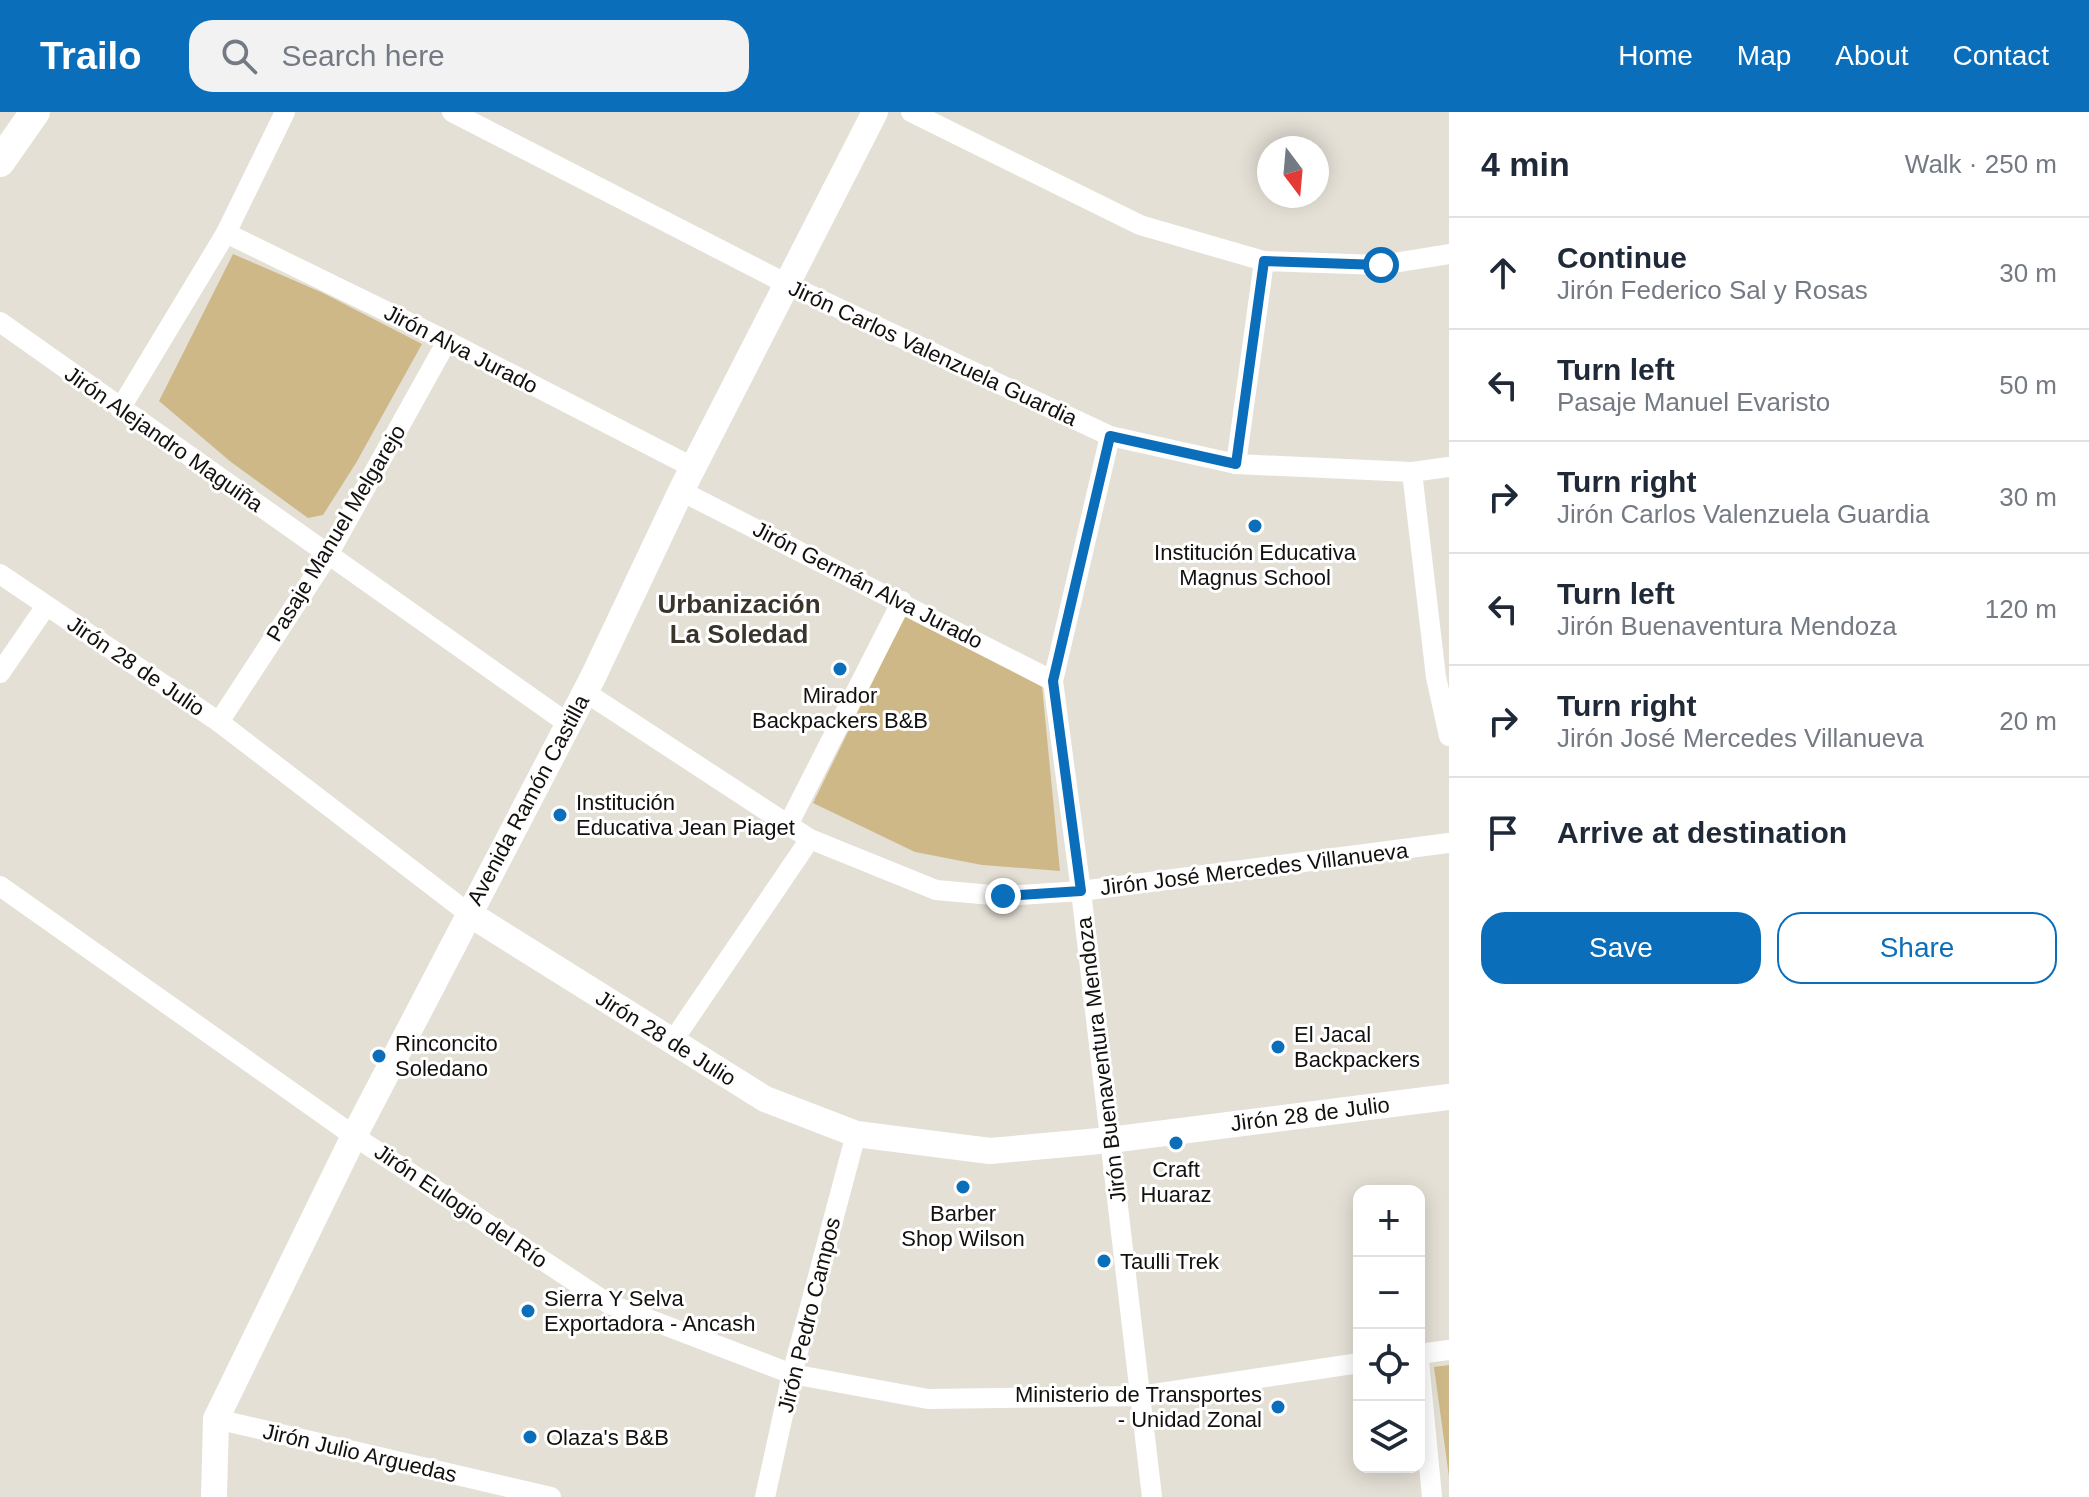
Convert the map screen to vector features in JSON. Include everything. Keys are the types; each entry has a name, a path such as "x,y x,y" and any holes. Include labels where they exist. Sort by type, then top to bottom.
{"main road":[{"path":"0,162 28,114"}],"street":[{"path":"120,409 226,233 285,112"},
{"name":"Jirón Carlos Valenzuela Guardia","path":"453,112 787,284 1110,436 1236,464 1412,472 1449,467"},
{"name":"Avenida Ramón Castilla","path":"214,1497 216,1419 354,1136 585,692 681,491 875,112"},
{"path":"911,112 1140,225 1264,261 1381,265 1449,254"},
{"name":"Jirón Alva Jurado","path":"226,233 447,341 694,468"},
{"path":"1236,464 1264,261"},
{"name":"Jirón Alejandro Maguiña","path":"0,322 567,723"},
{"name":"Pasaje Manuel Melgarejo","path":"219,722 328,555 447,341"},
{"name":"Jirón Buenaventura Mendoza","path":"1110,436 1053,681 1081,891 1152,1497"},
{"path":"1412,472 1436,677 1449,736"},
{"name":"Jirón Germán Alva Jurado","path":"681,491 902,601 1053,681"},
{"name":"Jirón 28 de Julio","path":"0,574 219,722 468,913 765,1099 856,1134 990,1151 1110,1140 1449,1097"},
{"path":"788,825 902,601"},
{"path":"0,673 46,606"},
{"name":"Jirón José Mercedes Villanueva","path":"585,692 810,839 936,890 1003,896 1081,891 1449,843"},
{"path":"672,1042 810,839"},
{"name":"Jirón Eulogio del Río","path":"0,886 354,1136 609,1304 792,1374 928,1399 1140,1396 1353,1364"},
{"name":"Jirón Pedro Campos","path":"765,1497 792,1374 856,1134"},
{"path":"1425,1353 1449,1350"},
{"path":"1423,1401 1432,1497"},
{"name":"Jirón Julio Arguedas","path":"216,1419 551,1497"}],"shaded area":[{"path":"233,254 323,293 422,344 356,463 323,515 308,518 231,462 159,401"},
{"path":"906,614 1042,686 1060,871 982,865 915,852 813,803"},
{"path":"1449,1365 1449,1477 1434,1367"}],"place":[{"name":"Institución Educativa Magnus School","path":"1255,526"},
{"name":"Mirador Backpackers B&B","path":"840,669"},
{"name":"Institución Educativa Jean Piaget","path":"560,815"},
{"name":"El Jacal Backpackers","path":"1278,1047"},
{"name":"Rinconcito Soledano","path":"379,1056"},
{"name":"Craft Huaraz","path":"1176,1143"},
{"name":"Barber Shop Wilson","path":"963,1187"},
{"name":"Taulli Trek","path":"1104,1261"},
{"name":"Sierra Y Selva Exportadora - Ancash","path":"528,1311"},
{"name":"Ministerio de Transportes - Unidad Zonal","path":"1278,1407"},
{"name":"Olaza's B&B","path":"530,1437"}],"district":[{"name":"Urbanización La Soledad","path":"739,619"}],"route":[{"path":"1003,896 1081,891 1053,681 1110,436 1236,464 1264,261 1381,265"}]}
